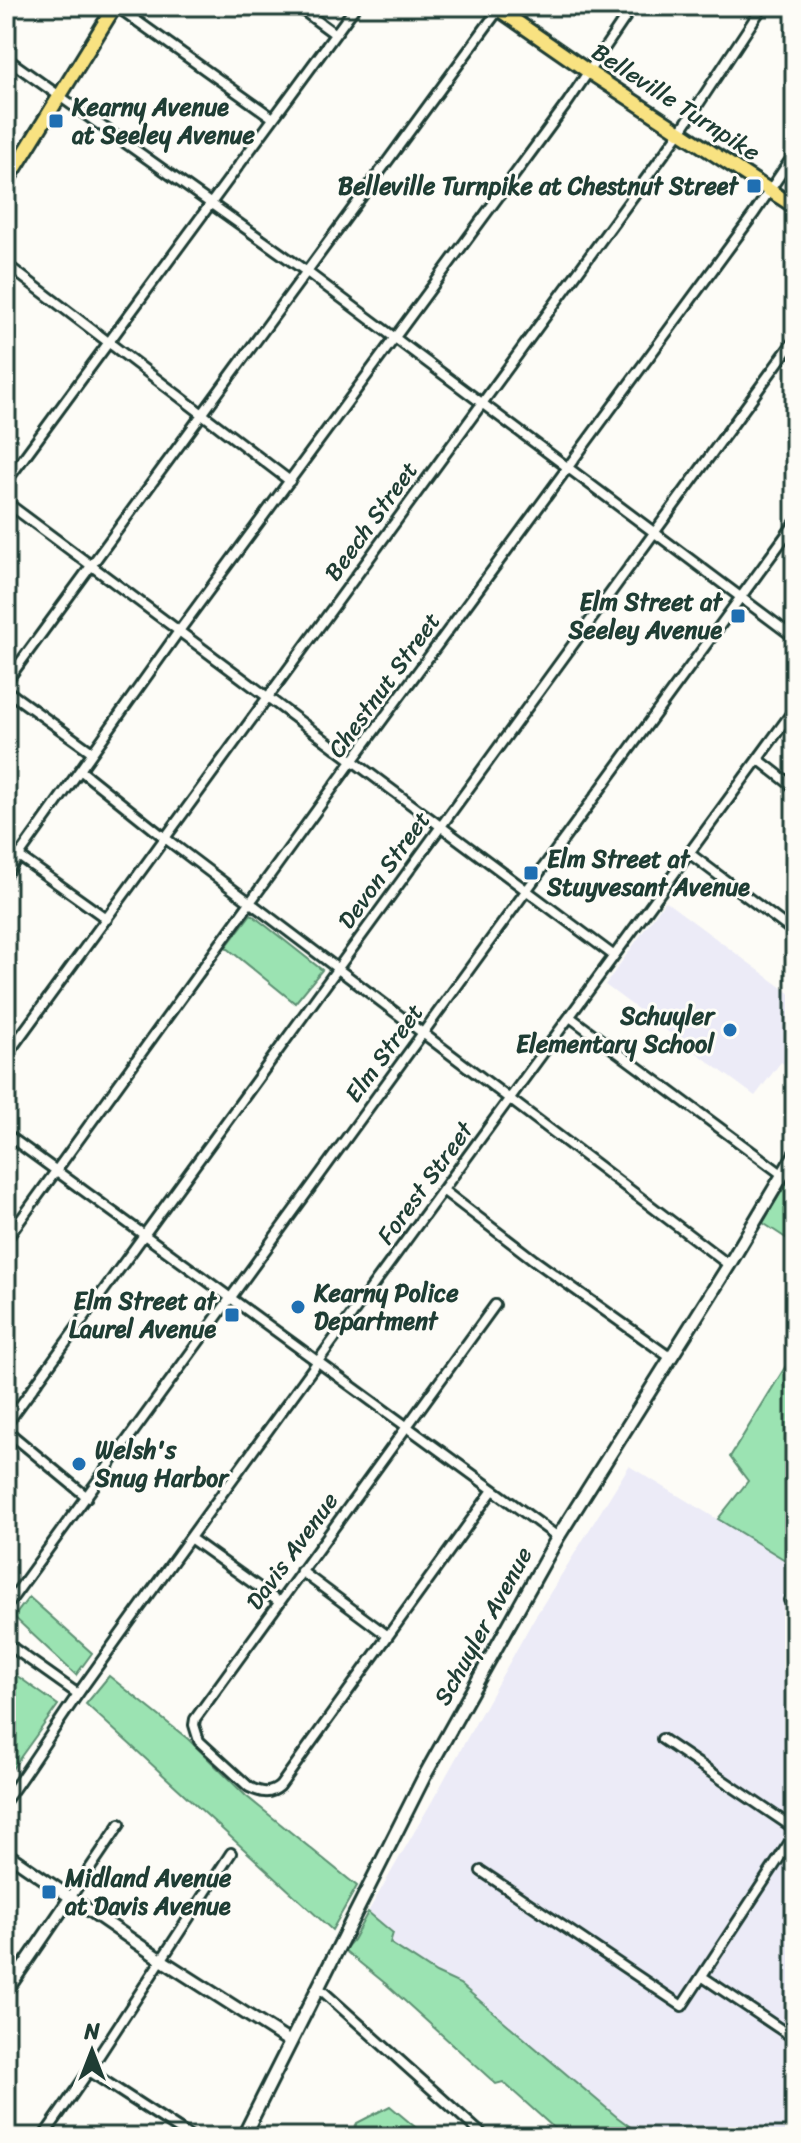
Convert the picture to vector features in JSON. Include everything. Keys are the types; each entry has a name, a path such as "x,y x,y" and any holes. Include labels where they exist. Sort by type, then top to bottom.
{"main road":[{"path":"6,183 115,6"},
{"name":"Belleville Turnpike","path":"497,8 795,207"},
{"name":"Schuyler Avenue","path":"243,2137 425,1775 558,1537 795,1154"}],"street":[{"path":"115,6 273,118"},
{"path":"297,6 335,34"},
{"path":"6,482 356,6"},
{"path":"6,874 179,631 589,72 633,6"},
{"name":"Beech Street","path":"6,1056 680,132 763,6"},
{"path":"6,682 497,8"},
{"path":"6,58 307,272 795,638"},
{"name":"Chestnut Street","path":"6,1240 795,153"},
{"path":"6,264 290,481"},
{"name":"Devon Street","path":"6,1427 795,339"},
{"path":"6,502 613,955"},
{"name":"Elm Street","path":"6,1607 795,523"},
{"path":"6,690 92,752"},
{"name":"Forest Street","path":"6,1800 190,1538 795,708"},
{"path":"758,759 795,788"},
{"path":"80,770 165,838 729,1265"},
{"path":"6,847 107,919"},
{"path":"689,853 795,933"},
{"path":"570,1017 783,1175"},
{"path":"6,1134 558,1537"},
{"path":"444,1191 671,1358"},
{"name":"Davis Avenue","path":"388,1636 274,1791 259,1792 249,1787 199,1741 195,1719 495,1305"},
{"path":"6,1427 87,1497"},
{"path":"301,1571 388,1636 493,1490"},
{"path":"190,1538 279,1602"},
{"path":"6,1643 78,1694"},
{"path":"481,1871 682,2006 795,1832 662,1739"},
{"path":"6,1992 120,1824"},
{"path":"6,1853 160,1959 290,2042"},
{"path":"43,2137 231,1853"},
{"path":"703,1977 795,2039"},
{"path":"318,1987 485,2137"},
{"path":"89,2071 191,2137"}],"shaded area":[{"name":"Schuyler Elementary School","path":"665,901 795,997 795,1072 781,1062 755,1096 605,985"},
{"path":"629,1466 795,1566 795,2137 644,2137 460,1984 436,1973 390,1943 393,1933 368,1912 532,1622"}],"green space":[{"path":"251,914 322,970 295,1003 226,947"},
{"path":"795,1168 795,1244 763,1223"},
{"path":"795,1351 795,1566 718,1519 748,1481 730,1457"},
{"path":"29,1597 92,1653 76,1675 14,1617"},
{"path":"6,1668 58,1705 12,1769 6,1765"},
{"path":"109,1676 188,1739 246,1796 357,1886 332,1930 86,1704"},
{"path":"368,1912 393,1933 390,1943 436,1973 460,1984 644,2137 564,2137 503,2082 496,2084 344,1950"},
{"path":"390,2106 427,2137 350,2137 357,2123"}],"place":[{"name":"Kearny Avenue at Seeley Avenue","path":"56,121"},
{"name":"Belleville Turnpike at Chestnut Street","path":"754,186"},
{"name":"Elm Street at Seeley Avenue","path":"738,616"},
{"name":"Elm Street at Stuyvesant Avenue","path":"531,873"},
{"name":"Schuyler Elementary School","path":"730,1030"},
{"name":"Kearny Police Department","path":"298,1307"},
{"name":"Elm Street at Laurel Avenue","path":"232,1315"},
{"name":"Welsh's Snug Harbor","path":"79,1464"},
{"name":"Midland Avenue at Davis Avenue","path":"49,1892"}]}
